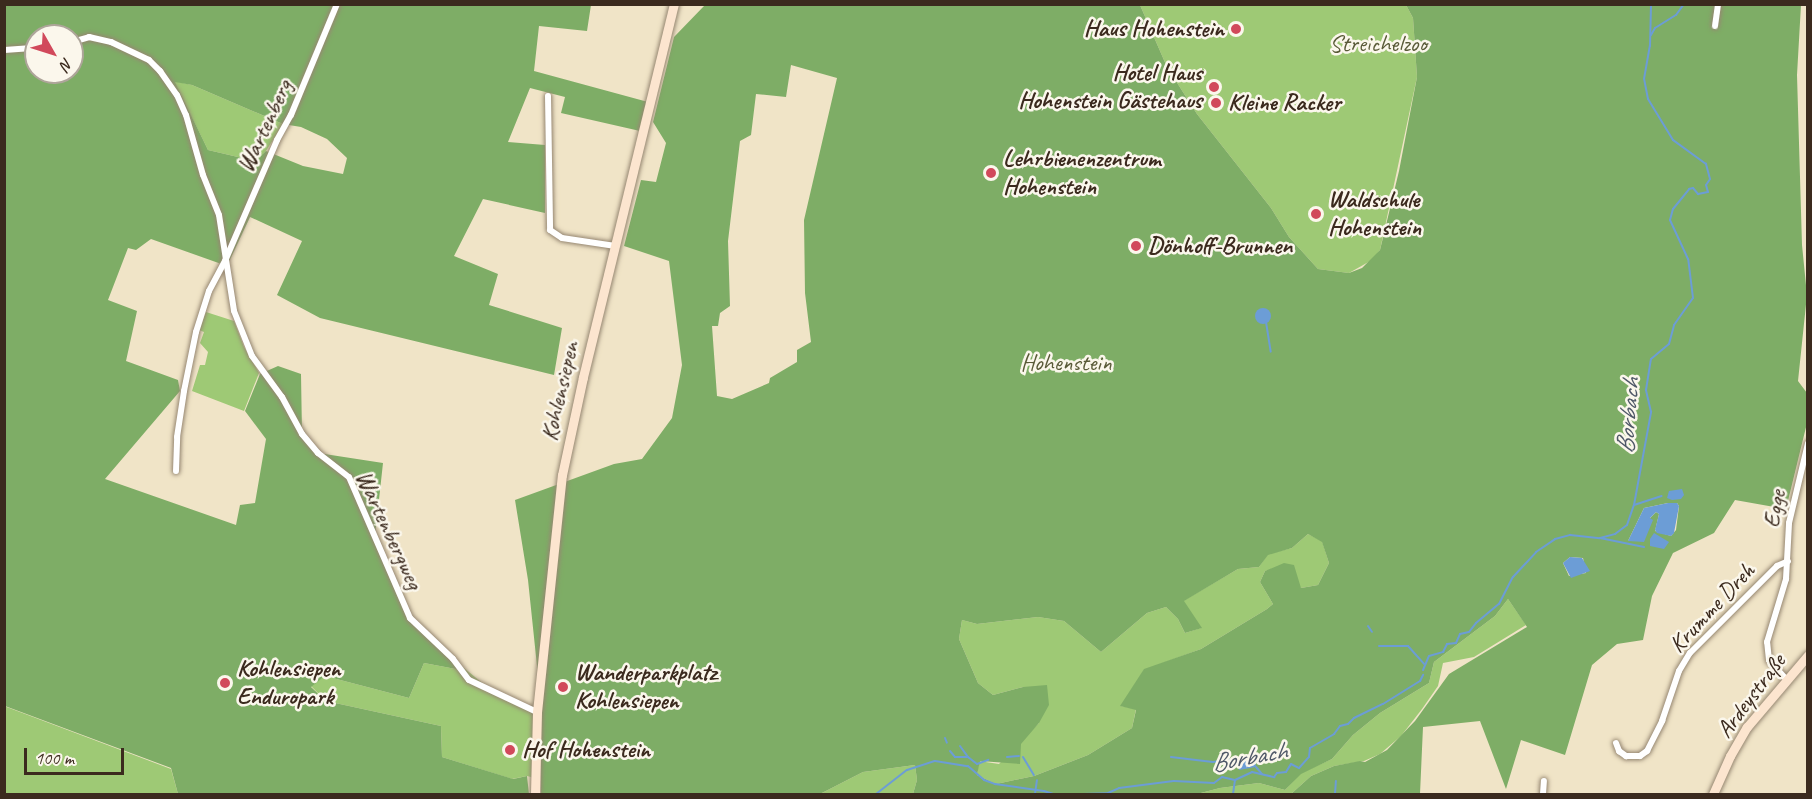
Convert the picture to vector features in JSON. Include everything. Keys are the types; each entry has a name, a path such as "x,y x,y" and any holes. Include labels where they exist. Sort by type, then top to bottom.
{"street":[{"name":"Wartenberg","path":"225,261 337,4"},
{"name":"Kohlensiepen","path":"535,795 537,712 562,475 674,4"},
{"path":"1715,26 1718,4"},
{"name":"Wartenbergweg","path":"84,39 111,42 149,60 177,95 195,143 203,175 219,215 234,311 245,343 282,397 302,434 318,453 349,477 410,618 453,659 469,680 537,712"},
{"path":"4,50 24,49"},
{"path":"548,96 550,230 562,238 615,246"},
{"path":"176,471 177,437 196,332 209,291 225,261"},
{"name":"Egge","path":"1786,679 1773,666 1767,649 1786,579 1790,523 1808,443"},
{"name":"Krumme Dreh","path":"1616,743 1619,751 1626,756 1640,756 1647,752 1662,721 1678,670 1690,653 1777,566 1788,561"},
{"name":"Ardeystraße","path":"1713,795 1738,741 1786,679 1808,655"},
{"path":"1543,795 1544,781"}],"green space":[{"path":"4,5 591,5 587,31 539,26 534,71 648,102 640,131 561,113 565,97 530,88 508,142 545,145 545,213 483,199 454,256 498,274 489,305 562,328 554,375 320,318 277,295 302,241 250,217 227,266 151,239 136,250 128,248 108,300 137,311 126,361 178,380 180,391 105,479 236,525 240,505 255,503 266,439 245,411 260,374 278,366 301,374 302,434 318,453 383,463 375,536 410,618 461,670 424,663 409,698 325,676 311,687 326,701 441,726 442,757 513,779 527,776 529,794 178,794 171,768 5,706","holes":["175,82 192,85 283,124 301,127 327,139 347,158 343,174 303,166 266,151 255,161 208,150"]},
{"name":"Hohenstein","path":"705,5 1140,5 1167,67 1197,114 1271,208 1289,237 1318,269 1349,273 1362,268 1380,250 1399,171 1417,77 1413,18 1406,5 1801,5 1797,75 1802,245 1807,295 1798,381 1807,393 1808,419 1786,509 1735,500 1714,533 1673,553 1652,596 1643,640 1617,644 1592,665 1565,755 1521,740 1506,789 1480,721 1423,727 1420,794 1291,794 1311,776 1334,766 1365,762 1387,750 1415,721 1449,674 1527,627 1508,599 1495,616 1434,662 1429,683 1380,713 1353,735 1332,759 1301,774 1285,790 1259,783 1220,788 1197,794 913,794 917,780 915,765 863,772 820,794 541,794 541,718 537,666 528,580 515,500 614,464 642,459 672,418 682,365 669,261 624,246 641,180 656,182 666,143 653,122 674,37","holes":["791,65 837,78 804,220 805,293 811,342 797,350 797,362 770,378 769,383 732,399 717,396 712,326 718,326 720,313 730,306 728,241 740,141 751,135 756,94 786,97","1677,503 1679,506 1676,530 1671,536 1655,531 1659,514 1656,512 1628,541 1644,508","1308,534 1322,542 1329,563 1318,585 1301,588 1294,565 1284,563 1265,571 1260,582 1273,604 1267,609 1201,649 1144,669 1120,706 1136,710 1132,728 1088,755 1034,776 996,784 977,775 980,761 1020,764 1021,744 1039,723 1049,705 1047,685 1023,687 993,695 978,683 959,639 962,620 977,624 1038,617 1064,621 1101,652 1147,613 1166,607 1178,619 1185,633 1202,628 1184,601 1238,569 1259,567 1268,555 1292,548","1570,557 1583,558 1586,573 1569,576 1563,563"]},
{"name":"Streichelzoo","path":"1140,5 1406,5 1413,18 1417,77 1380,250 1372,260 1349,273 1318,269 1289,237 1271,208 1197,114 1167,67"},
{"path":"174,81 192,85 283,124 266,151 255,161 208,150"},
{"path":"206,312 234,321 244,347 259,373 244,411 192,391 200,365 205,365 208,352 200,343 204,332 199,330"},
{"path":"1308,534 1322,541 1329,563 1318,585 1301,588 1278,568 1265,571 1260,582 1273,604 1267,609 1201,649 1144,670 1121,706 1136,709 1132,728 1088,755 1034,776 996,784 977,775 979,761 999,764 1039,723 1023,687 993,695 978,683 959,639 962,620 977,624 1038,617 1064,621 1101,652 1147,613 1166,607 1178,619 1185,633 1201,628 1183,601 1238,569 1259,567 1268,554 1292,548"},
{"path":"1508,599 1526,625 1474,657 1443,663 1438,686 1401,736 1380,754 1364,761 1334,766 1311,776 1291,794 1197,794 1220,788 1259,783 1285,790 1301,773 1332,759 1353,735 1380,713 1429,683 1434,662 1495,616"},
{"path":"424,663 461,670 464,668 486,686 533,709 539,779 527,776 512,779 442,757 441,726 326,701 311,686 325,676 409,698"},
{"path":"4,706 171,769 178,794 5,794"},
{"path":"915,765 917,780 913,794 820,794 863,772"}],"water":[{"path":"1260,308 1266,308 1271,316 1269,322 1260,324 1255,319 1255,313"},
{"path":"1682,489 1684,495 1681,499 1667,498 1669,491"},
{"path":"1677,503 1679,506 1674,533 1671,536 1657,533 1655,530 1659,514 1656,512 1650,518 1653,520 1644,542 1628,541 1644,508"},
{"path":"1654,533 1669,542 1664,549 1650,546 1650,539"},
{"path":"1570,557 1582,558 1590,571 1571,578 1563,563"},
{"path":"1255,757 1256,767 1239,770 1238,764 1243,763 1243,758"}],"waterway":[{"name":"Borbach","path":"1423,670 1429,656 1443,652 1447,644 1456,643 1460,634 1469,632 1476,623 1499,604 1513,577 1536,552 1555,539 1570,535 1600,538 1615,534 1627,525 1634,505 1651,412 1646,390 1651,359 1669,344 1674,325 1693,298 1688,259 1670,220 1673,209 1689,189 1693,188 1698,194 1708,192 1706,185 1710,179 1706,164 1673,140 1648,99 1644,79 1650,46 1651,4"},
{"path":"1651,35 1655,28 1676,15 1684,4"},
{"path":"1266,322 1271,352"},
{"path":"1634,505 1662,496"},
{"path":"1600,538 1644,547"},
{"path":"1368,626 1372,632"},
{"path":"1379,646 1408,646 1424,664"},
{"name":"Borbach","path":"1083,794 1108,793 1119,788 1174,781 1214,783 1222,777 1235,780 1252,772 1274,777 1277,773 1286,772 1291,764 1299,768 1309,757 1310,748 1334,734 1340,726 1348,724 1354,718 1383,704 1420,681 1423,675"},
{"path":"945,738 947,743"},
{"path":"960,746 968,757"},
{"path":"950,751 955,757 968,757 977,764 988,760"},
{"path":"1007,757 1019,756"},
{"path":"1023,757 1034,775"},
{"path":"1171,757 1213,762 1235,759"},
{"name":"Borbach","path":"876,794 907,770 935,761 968,766 984,780 995,784 1053,794"},
{"name":"Borbach","path":"1256,767 1262,774"},
{"name":"Borbach","path":"1035,794 1037,780"},
{"path":"1233,794 1235,780"},
{"path":"1335,794 1336,781"}],"place":[{"name":"Haus Hohenstein","path":"1236,29"},
{"name":"Hotel Haus Hohenstein Gästehaus","path":"1214,87"},
{"name":"Kleine Racker","path":"1216,103"},
{"name":"Lehrbienenzentrum Hohenstein","path":"991,173"},
{"name":"Waldschule Hohenstein","path":"1316,214"},
{"name":"Dönhoff-Brunnen","path":"1136,246"},
{"name":"Kohlensiepen Enduropark","path":"225,683"},
{"name":"Wanderparkplatz Kohlensiepen","path":"563,687"},
{"name":"Hof Hohenstein","path":"510,750"}]}
